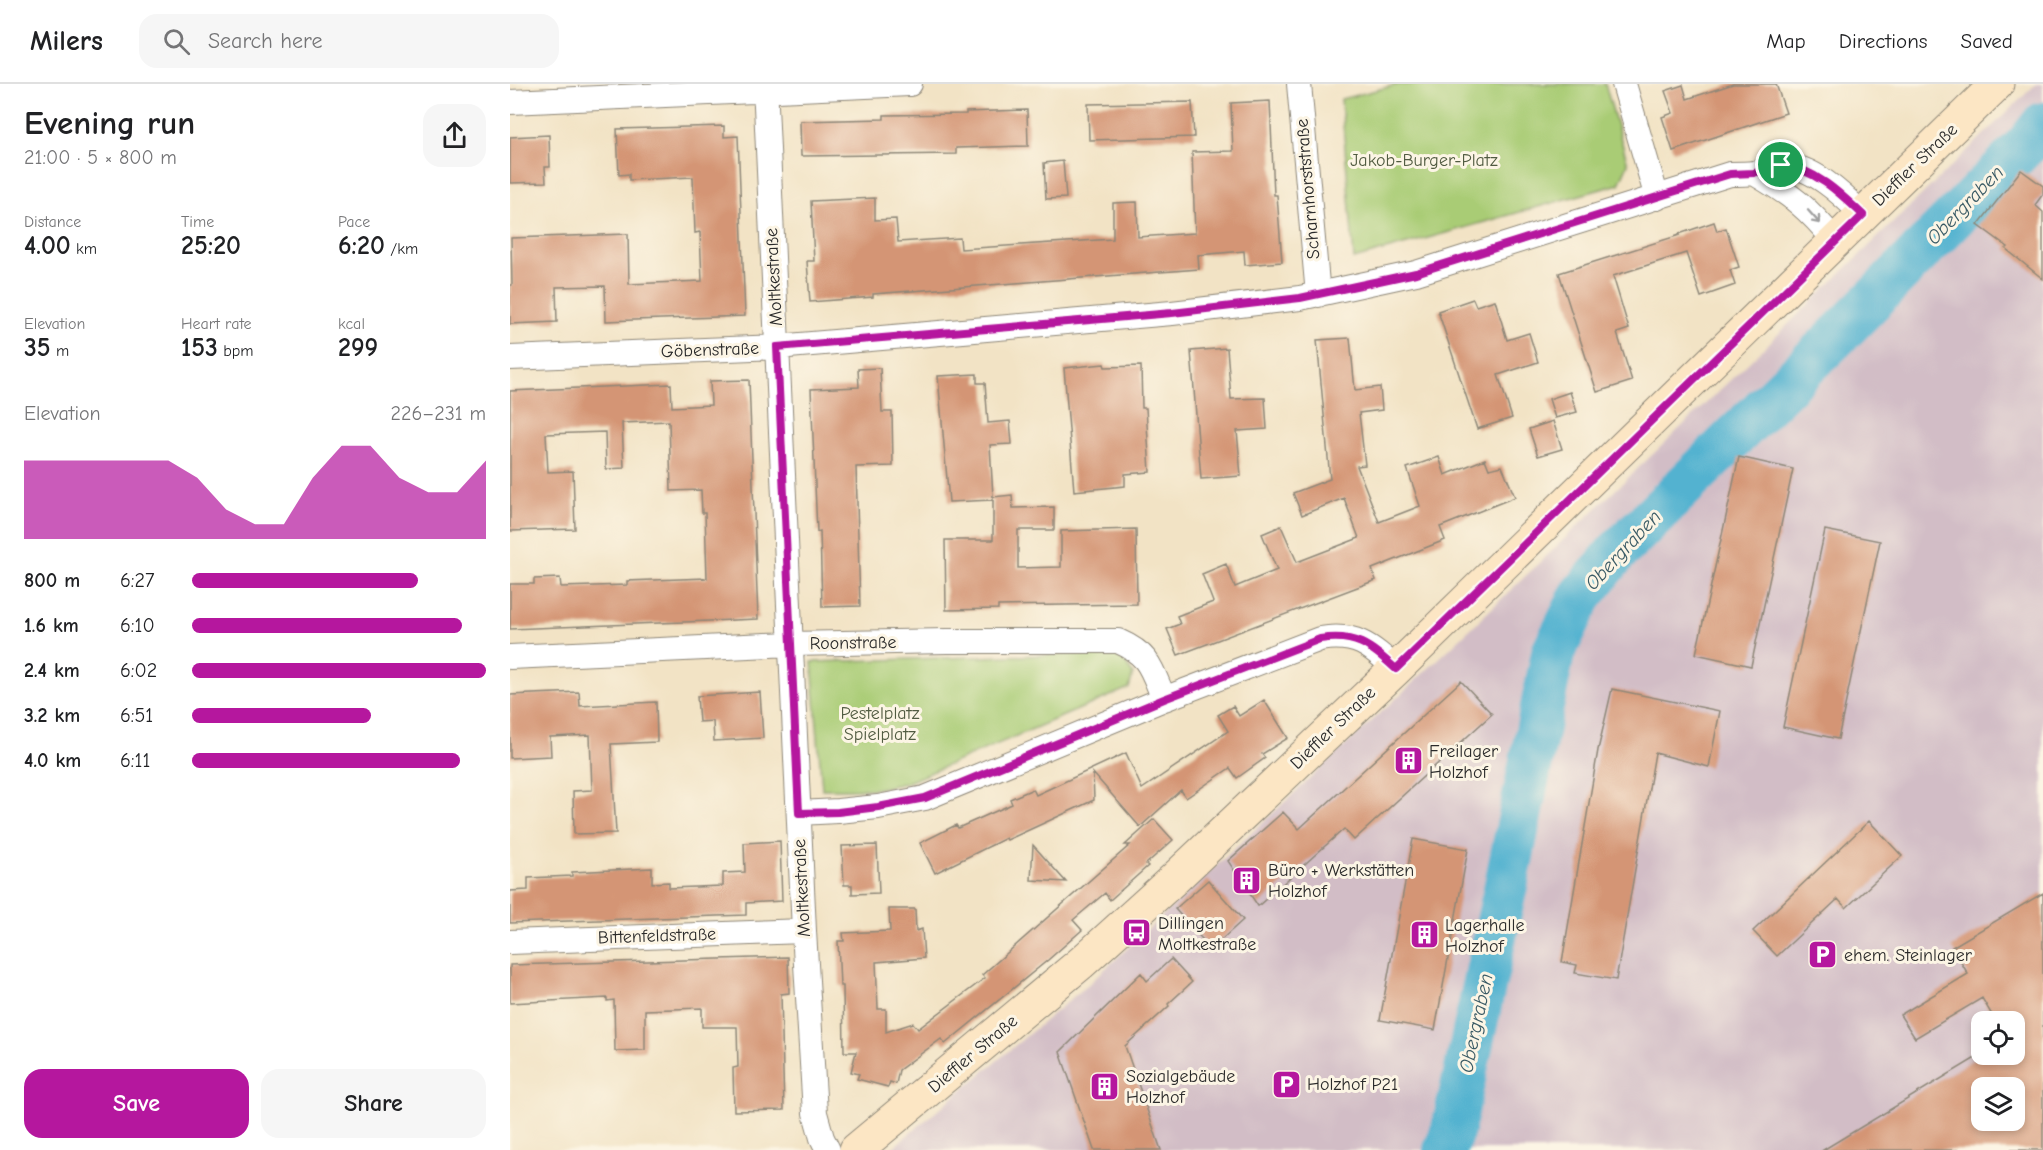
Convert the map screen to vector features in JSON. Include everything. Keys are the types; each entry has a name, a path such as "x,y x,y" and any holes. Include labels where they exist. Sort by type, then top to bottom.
{"main road":[{"name":"Dieffler Straße","path":"856,1150 1081,963 1175,878 1396,669 1997,84"}],"street":[{"path":"510,102 765,88 910,84"},
{"name":"Scharnhorststraße","path":"1299,84 1318,295"},
{"path":"1624,84 1657,198"},
{"name":"Moltkestraße","path":"765,88 804,931 815,1113 828,1150"},
{"name":"Göbenstraße","path":"510,358 777,347 1172,313 1318,295 1416,273 1730,174 1754,173 1781,165 1795,167 1825,182 1863,215"},
{"path":"1754,173 1792,196 1812,214 1836,242"},
{"path":"799,813 868,808 925,798 1164,699 1320,639 1338,636 1355,639 1373,648 1396,669"},
{"name":"Roonstraße","path":"510,657 790,644 1118,641 1133,647 1148,661 1164,699"},
{"name":"Bittenfeldstraße","path":"510,942 804,931"}],"shaded area":[{"path":"2036,84 2043,84 2043,1150 890,1150 1090,983 1445,653"}],"green space":[{"name":"Jakob-Burger-Platz","path":"1400,84 1605,84 1628,164 1619,184 1354,259 1341,99"},
{"name":"Pestelplatz Spielplatz","path":"1113,653 1123,659 1133,674 1129,688 906,783 875,789 822,789 812,662"}],"building":[{"path":"1733,84 1776,84 1786,113 1673,151 1662,117 1673,113 1665,91 1683,85 1687,99"},
{"path":"1270,101 1274,195 1277,195 1282,262 1245,265 1244,251 1198,255 1199,269 873,294 873,297 810,302 807,261 814,261 811,201 875,198 875,220 896,219 898,242 960,238 961,249 1113,239 1113,203 1137,202 1138,237 1195,233 1192,152 1233,151 1231,103"},
{"path":"1192,102 1194,137 1089,140 1088,104"},
{"path":"1027,110 1028,146 956,148 956,154 801,156 800,121 884,119 884,115 966,114 966,112"},
{"path":"724,126 724,137 738,136 745,316 606,321 605,286 556,287 557,322 510,324 511,238 628,234 629,284 702,281 700,232 695,233 693,177 629,180 629,174 619,175 617,129"},
{"path":"549,135 550,167 545,167 546,182 510,183 510,137"},
{"path":"1063,161 1066,198 1046,199 1044,163"},
{"path":"2021,170 2043,186 2043,194 2035,205 2043,212 2043,279 2006,249 2008,247 1978,225"},
{"path":"1714,222 1717,231 1726,228 1739,267 1730,270 1735,285 1701,297 1686,253 1613,276 1629,329 1617,333 1632,381 1597,392 1559,273"},
{"path":"1473,299 1476,306 1495,300 1507,340 1529,333 1538,362 1498,375 1512,418 1477,429 1438,311"},
{"path":"1350,338 1355,390 1380,387 1382,410 1359,413 1365,465 1357,466 1379,522 1420,506 1407,468 1439,457 1445,475 1485,459 1489,469 1502,466 1515,497 1440,527 1445,540 1372,569 1376,580 1178,655 1167,629 1180,624 1177,616 1213,602 1202,574 1226,564 1235,587 1277,570 1262,534 1281,526 1297,562 1359,538 1344,498 1302,515 1293,493 1330,479 1317,340"},
{"path":"1227,348 1231,399 1265,398 1267,429 1237,431 1241,476 1201,479 1191,351"},
{"path":"1104,364 1105,367 1141,366 1142,408 1146,408 1150,472 1125,474 1125,486 1074,491 1064,368"},
{"path":"880,368 882,412 892,412 893,466 856,467 860,606 822,607 820,531 817,532 811,389 859,387 858,369"},
{"path":"977,374 977,383 985,383 988,423 1010,421 1012,444 990,445 993,497 1012,495 1013,508 1054,507 1054,530 1018,530 1018,568 1061,567 1061,531 1136,529 1137,604 998,606 998,609 946,610 945,540 993,540 993,500 949,502 938,376"},
{"path":"749,380 758,619 510,629 510,584 534,584 534,579 560,578 561,587 627,585 627,581 707,578 705,513 702,513 701,490 671,491 669,421 622,423 624,468 606,469 605,432 546,434 548,472 573,471 575,529 510,531 510,391 671,384 672,407 711,405 710,381"},
{"path":"1570,392 1577,412 1555,418 1549,399"},
{"path":"1553,421 1562,449 1538,456 1529,429"},
{"path":"1739,457 1793,469 1751,666 1696,654"},
{"path":"1825,530 1880,541 1838,739 1783,727"},
{"name":"Freilager Holzhof","path":"1461,681 1492,714 1354,840 1344,829 1258,906 1228,861 1283,812 1299,829"},
{"path":"1612,689 1720,711 1709,767 1655,753 1616,980 1575,973 1577,965 1562,962 1598,750"},
{"path":"579,692 580,706 656,702 657,742 611,744 616,833 574,834 573,791 592,790 590,735 550,737 551,756 510,758 510,695"},
{"path":"760,692 763,738 714,741 713,721 699,722 697,696"},
{"path":"1264,700 1288,738 1262,754 1265,758 1237,778 1230,768 1186,798 1181,790 1140,827 1093,773 1094,800 1007,840 1006,838 935,873 920,843 956,825 958,828 1012,804 1010,799 1033,789 1036,795 1126,753 1142,789 1228,731 1218,715 1233,706 1239,716"},
{"path":"1154,819 1173,840 1110,900 1105,893 1073,920 1082,930 1048,960 945,1044 941,1039 899,1070 896,1084 890,1082 888,1087 857,1079 859,1074 851,1072 856,1052 844,1052 843,986 840,986 838,941 844,941 843,933 890,931 889,909 915,909 916,931 922,929 924,958 876,962 878,1009 886,1009 886,1032 913,1023 918,1029 985,978 982,975 1130,845 1125,845"},
{"path":"1869,821 1902,856 1846,908 1838,899 1777,956 1753,931"},
{"name":"Lagerhalle Holzhof","path":"1413,839 1468,849 1435,1030 1380,1020"},
{"path":"780,841 782,901 746,903 746,915 510,923 510,891 528,890 528,878 572,876 572,872 652,868 652,883 669,882 669,888 723,886 723,873 745,872 744,843"},
{"path":"877,845 879,893 852,894 852,885 844,885 842,846"},
{"path":"1033,845 1066,882 1031,880"},
{"path":"1208,880 1243,920 1211,949 1175,909"},
{"path":"2043,893 2043,1150 1823,1150 1971,1061 1971,1065 2025,1065 2025,1011 1990,1011 1982,998 1915,1038 1900,1015 1968,974 1952,947"},
{"path":"788,957 789,993 781,994 784,1110 734,1111 733,1068 738,1067 737,1027 702,1027 702,1008 645,1010 645,1050 615,1051 614,1000 607,1001 607,998 510,1003 510,965"},
{"name":"Sozialgebäude Holzhof","path":"1171,959 1192,982 1125,1046 1161,1150 1094,1150 1060,1052 1141,973 1147,981"}],"waterway":[{"name":"Obergraben","path":"1445,1150 1453,1129 1505,890 1553,653 1581,596 1616,553 1849,324 2028,143 2043,124"}],"place":[{"name":"Freilager Holzhof","path":"1408,761"},
{"name":"Büro + Werkstätten Holzhof","path":"1247,880"},
{"name":"Dillingen Moltkestraße","path":"1137,933"},
{"name":"Lagerhalle Holzhof","path":"1424,935"},
{"name":"ehem. Steinlager","path":"1823,955"},
{"name":"Holzhof P21","path":"1286,1084"},
{"name":"Sozialgebäude Holzhof","path":"1105,1086"}],"route":[{"path":"1781,165 1806,171 1825,182 1863,215 1396,669 1373,648 1355,639 1338,636 1320,639 1164,699 925,798 838,812 799,813 777,347 1172,313 1300,298 1416,273 1730,174 1754,173 1781,165"}]}
